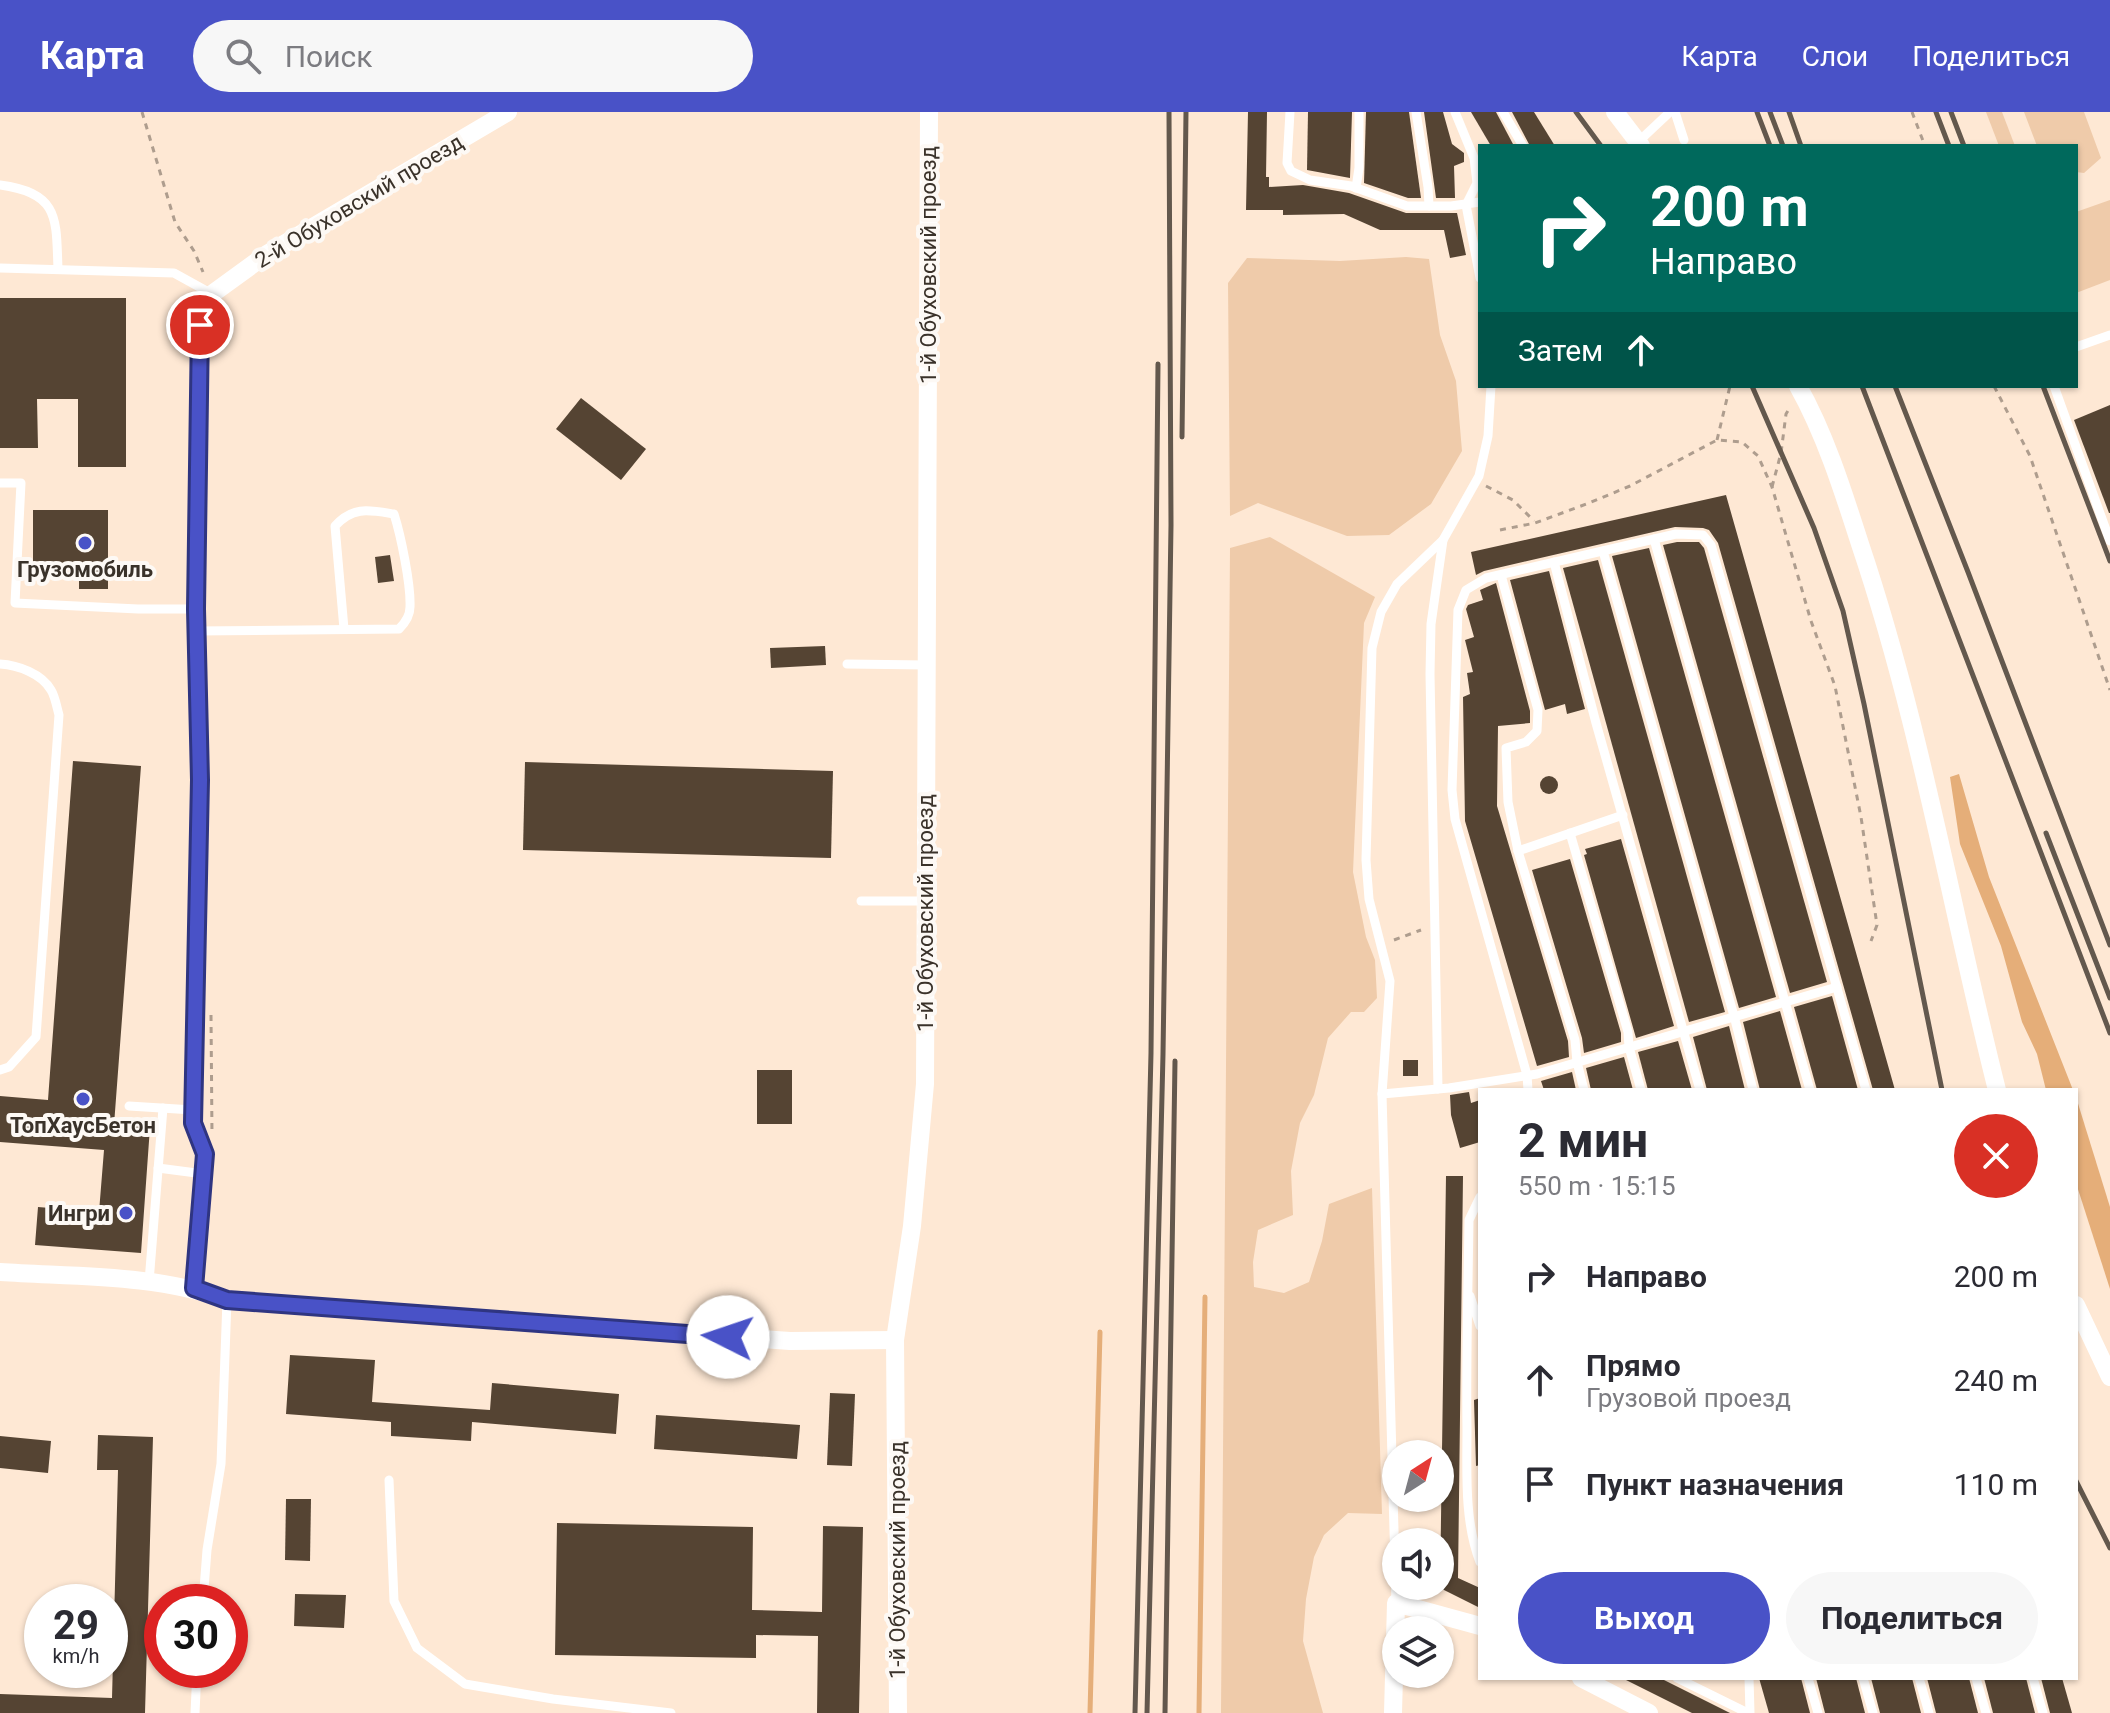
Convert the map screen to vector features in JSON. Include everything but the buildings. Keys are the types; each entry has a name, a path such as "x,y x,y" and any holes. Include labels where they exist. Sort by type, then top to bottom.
{"street":[{"name":"2-й Обуховский проезд","path":"212,294 267,254 508,112"},
{"name":"1-й Обуховский проезд","path":"898,1713 895,1340 912,1226 925,1084 929,112"},
{"path":"1615,112 1639,144"},
{"path":"196,634 200,325 212,294"},
{"path":"1800,389 1850,512 1875,588 1903,689 1997,1088"},
{"path":"0,1272 149,1282 194,1288 227,1300 790,1341 895,1340"},
{"path":"2078,1309 2110,1377"},
{"path":"1393,1713 1396,1603 1478,1625"},
{"path":"1585,1680 1649,1713"}],"lane":[{"path":"1290,112 1287,163 1291,171 1310,180 1356,188 1407,206 1478,202"},
{"path":"1356,188 1359,112"},
{"path":"1416,112 1429,206"},
{"path":"1455,112 1474,158 1477,183 1466,205 1478,268"},
{"path":"1503,112 1522,144"},
{"path":"1639,144 1672,112 1684,140"},
{"path":"0,185 14,187 46,201 56,219 58,269"},
{"path":"0,268 174,273 212,294"},
{"path":"2078,346 2110,335"},
{"path":"1396,1603 1382,1094 1390,981 1369,899 1366,860 1372,648 1381,612 1397,584 1443,540 1475,482 1488,436 1491,388"},
{"path":"2055,388 2110,541"},
{"path":"0,483 21,483 15,603 196,609"},
{"path":"194,1288 205,1154 193,1123 200,780 196,634 399,629 406,623 410,609 400,533 394,514 360,510 345,516 335,526 344,629"},
{"path":"1528,1088 1527,1075 1455,819 1452,790 1458,610 1466,590 1486,578 1676,534 1703,535 1711,545 1865,1088"},
{"path":"1654,539 1809,1088"},
{"path":"1438,1089 1430,674 1431,624 1443,540"},
{"path":"1603,551 1752,1088"},
{"path":"1554,562 1596,723 1699,1088"},
{"path":"1501,575 1538,710 1537,731 1526,742 1506,748 1508,802 1518,851 1575,1040 1584,1088"},
{"path":"0,664 33,673 51,689 59,715 36,1037 9,1067 0,1070"},
{"path":"847,664 926,665"},
{"path":"1518,851 1623,815"},
{"path":"1570,833 1628,1032 1640,1088"},
{"path":"861,901 925,901"},
{"path":"1382,1094 1527,1075 1837,987"},
{"path":"129,1106 193,1110"},
{"path":"149,1282 163,1108"},
{"path":"158,1168 204,1174"},
{"path":"1478,1201 1469,1220 1467,1485 1478,1557"},
{"path":"1468,1289 1478,1320"},
{"path":"204,1584 221,1464 227,1300"},
{"path":"389,1480 394,1601 417,1648 465,1684 553,1699 671,1713"},
{"path":"1696,1683 1749,1713 1749,1680"},
{"path":"1809,1680 1818,1713"},
{"path":"1864,1680 1873,1713"},
{"path":"1920,1680 1929,1713"},
{"path":"1977,1680 1986,1713"},
{"path":"2034,1680 2043,1713"},
{"path":"195,1713 196,1688"}],"path":[{"path":"142,112 175,222 194,251 212,294"},
{"path":"1912,112 1924,144"},
{"path":"1717,440 1730,388"},
{"path":"1995,388 2030,456 2110,690"},
{"path":"1772,487 1781,453 1786,414 1800,389"},
{"path":"1500,530 1535,523 1630,486 1717,440 1742,442 1758,456 1772,487 1811,621 1835,686 1844,724 1877,925 1871,941"},
{"path":"1475,482 1513,500 1535,523"},
{"path":"1382,944 1435,925"}],"shaded area":[{"path":"1986,112 2002,112 2014,144 1998,144"},
{"path":"2024,112 2084,112 2101,158 2084,173 2078,172 2078,144 2036,144"},
{"path":"2110,200 2110,280 2078,292 2078,211"},
{"path":"1406,257 1429,259 1440,335 1456,381 1462,451 1431,504 1389,535 1347,536 1258,503 1230,516 1228,283 1247,258 1340,261"},
{"path":"1270,537 1375,597 1364,623 1353,872 1366,937 1375,960 1377,998 1364,1012 1351,1012 1328,1038 1314,1095 1300,1123 1291,1171 1293,1215 1258,1230 1253,1262 1254,1287 1284,1293 1309,1282 1322,1241 1329,1204 1372,1188 1382,1514 1348,1513 1324,1535 1314,1557 1306,1599 1303,1641 1323,1713 1221,1713 1230,548"},
{"path":"1959,774 1989,877 2072,1088 2046,1088 2037,1054 2022,1022 2001,946 1960,844 1950,777"},
{"path":"2078,1103 2110,1207 2110,1289 2078,1189"}],"waterway":[{"path":"1199,1713 1205,1297"},
{"path":"1090,1713 1100,1332"}],"railway":[{"path":"1147,1713 1163,1054 1171,525 1169,112"},
{"path":"1182,437 1186,112"},
{"path":"1576,112 1600,144"},
{"path":"1757,112 1769,144"},
{"path":"1770,112 1782,144"},
{"path":"1789,112 1800,144"},
{"path":"1936,112 1948,144"},
{"path":"1951,112 1963,144"},
{"path":"1135,1713 1151,1053 1158,364"},
{"path":"1753,388 1814,528 1843,611 1942,1088"},
{"path":"1863,388 2110,1033"},
{"path":"1896,388 2110,945"},
{"path":"2044,388 2110,561"},
{"path":"2046,833 2110,998"},
{"path":"1165,1713 1175,1061"},
{"path":"2078,1485 2110,1548"}],"place":[{"name":"Грузомобиль","path":"85,543"},
{"name":"ТопХаусБетон","path":"83,1099"},
{"name":"Ингри","path":"126,1213"}],"route":[{"path":"200,325 196,609 200,780 193,1123 205,1154 194,1288 227,1300 728,1337"}]}
